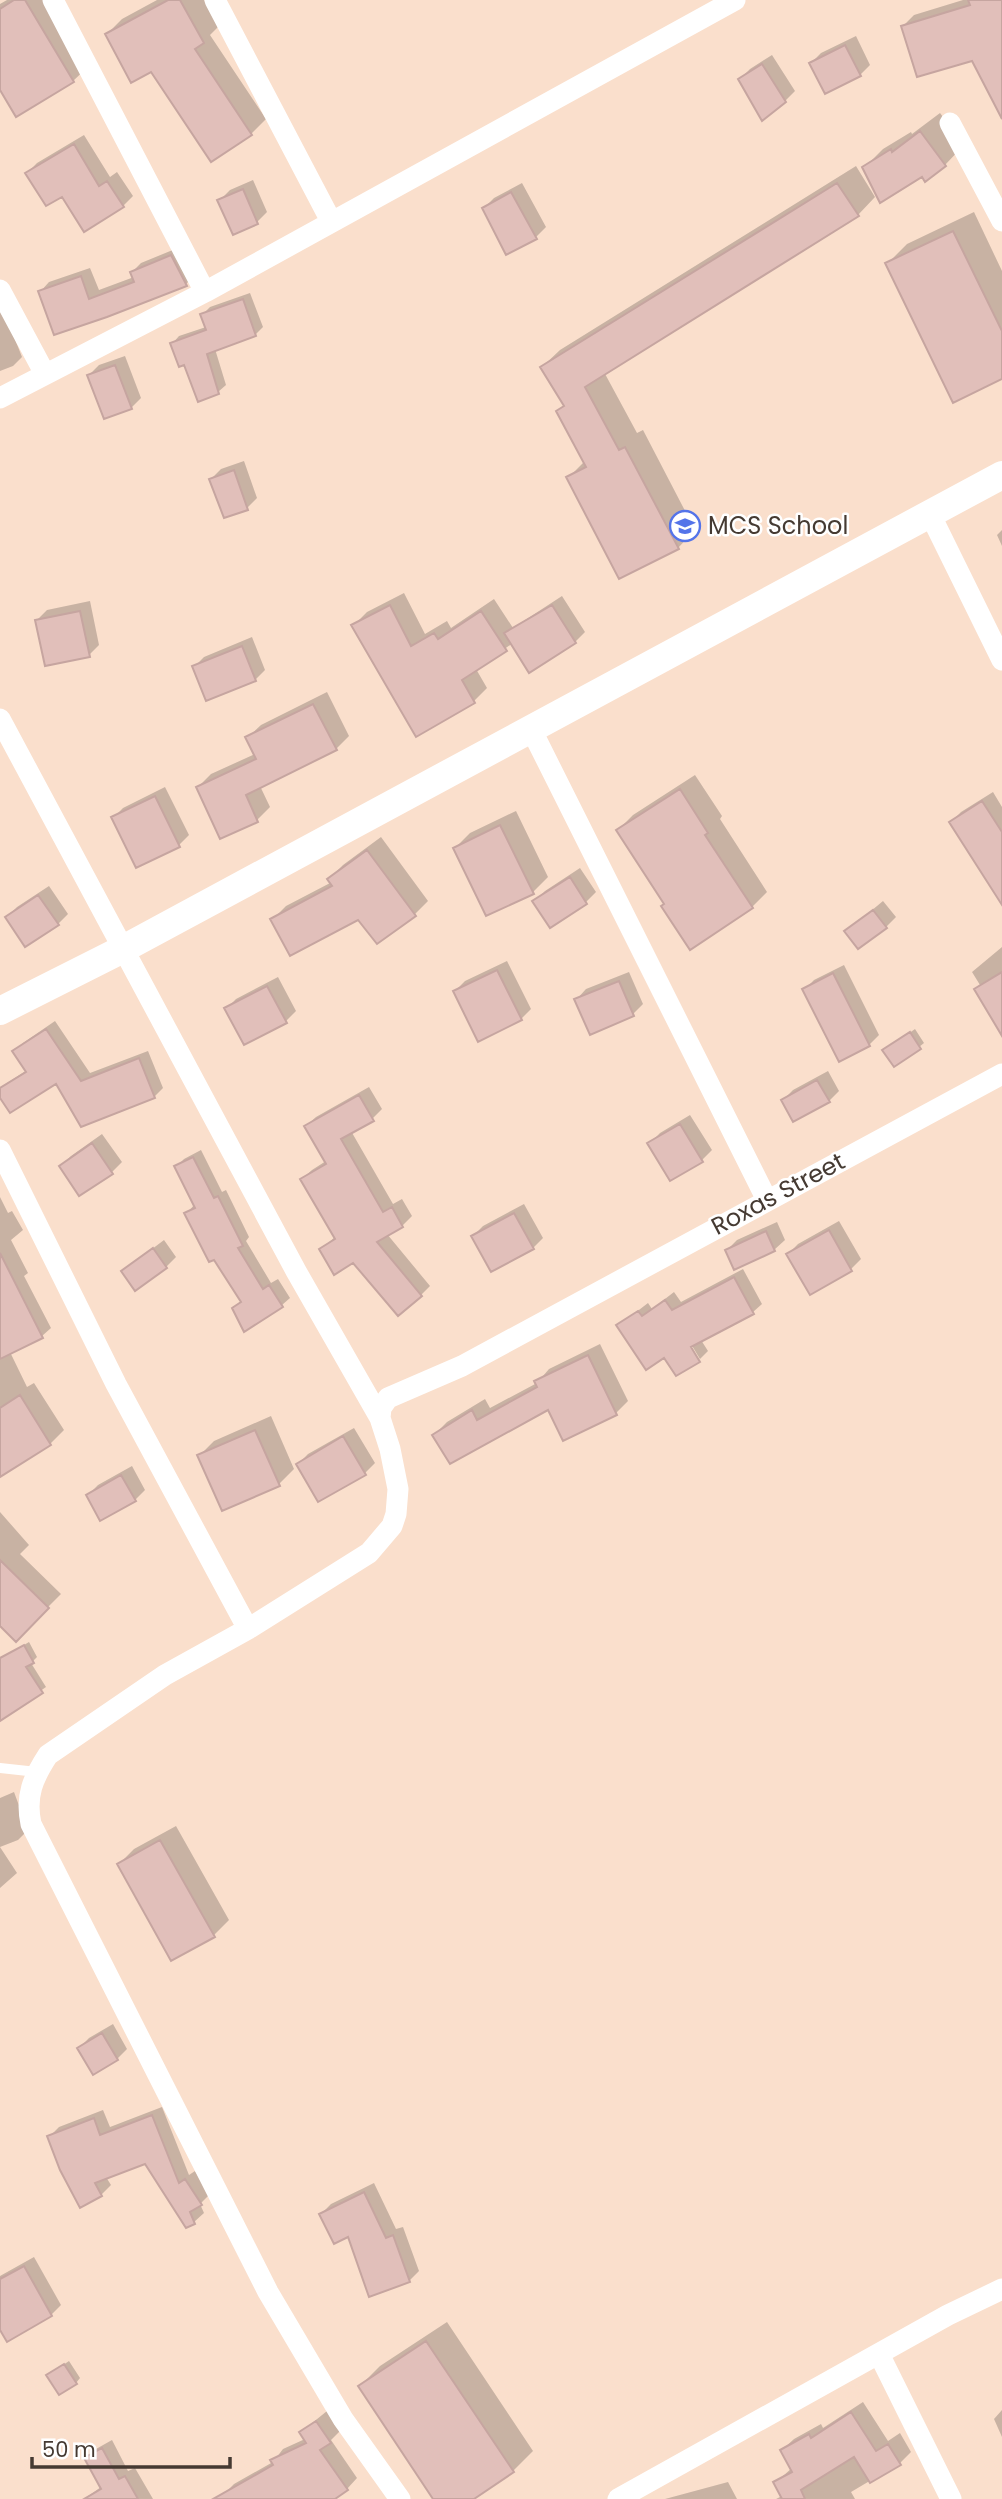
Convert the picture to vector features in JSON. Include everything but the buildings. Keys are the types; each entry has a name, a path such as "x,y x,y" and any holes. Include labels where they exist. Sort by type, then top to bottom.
{"main road":[{"path":"0,1011 123,949 1002,475"}],"street":[{"path":"52,0 205,292"},
{"path":"215,0 331,221"},
{"path":"0,398 205,292 735,0"},
{"path":"950,123 1002,221"},
{"path":"0,290 45,374"},
{"path":"930,514 1002,660"},
{"path":"0,719 296,1271 380,1418 390,1449 398,1489 396,1514 392,1526 369,1553 248,1629 165,1675 48,1755 37,1772 27,1806 31,1824 268,2292 343,2419 400,2499"},
{"path":"531,729 767,1200"},
{"name":"Roxas Street","path":"380,1418 381,1408 388,1398 462,1366 1002,1074"},
{"path":"0,1150 116,1384 248,1629"},
{"path":"618,2499 878,2354 1002,2289"},
{"path":"878,2354 951,2499"}],"lane":[{"path":"0,1768 37,1772"}],"place":[{"name":"MCS School","path":"685,526"}]}
